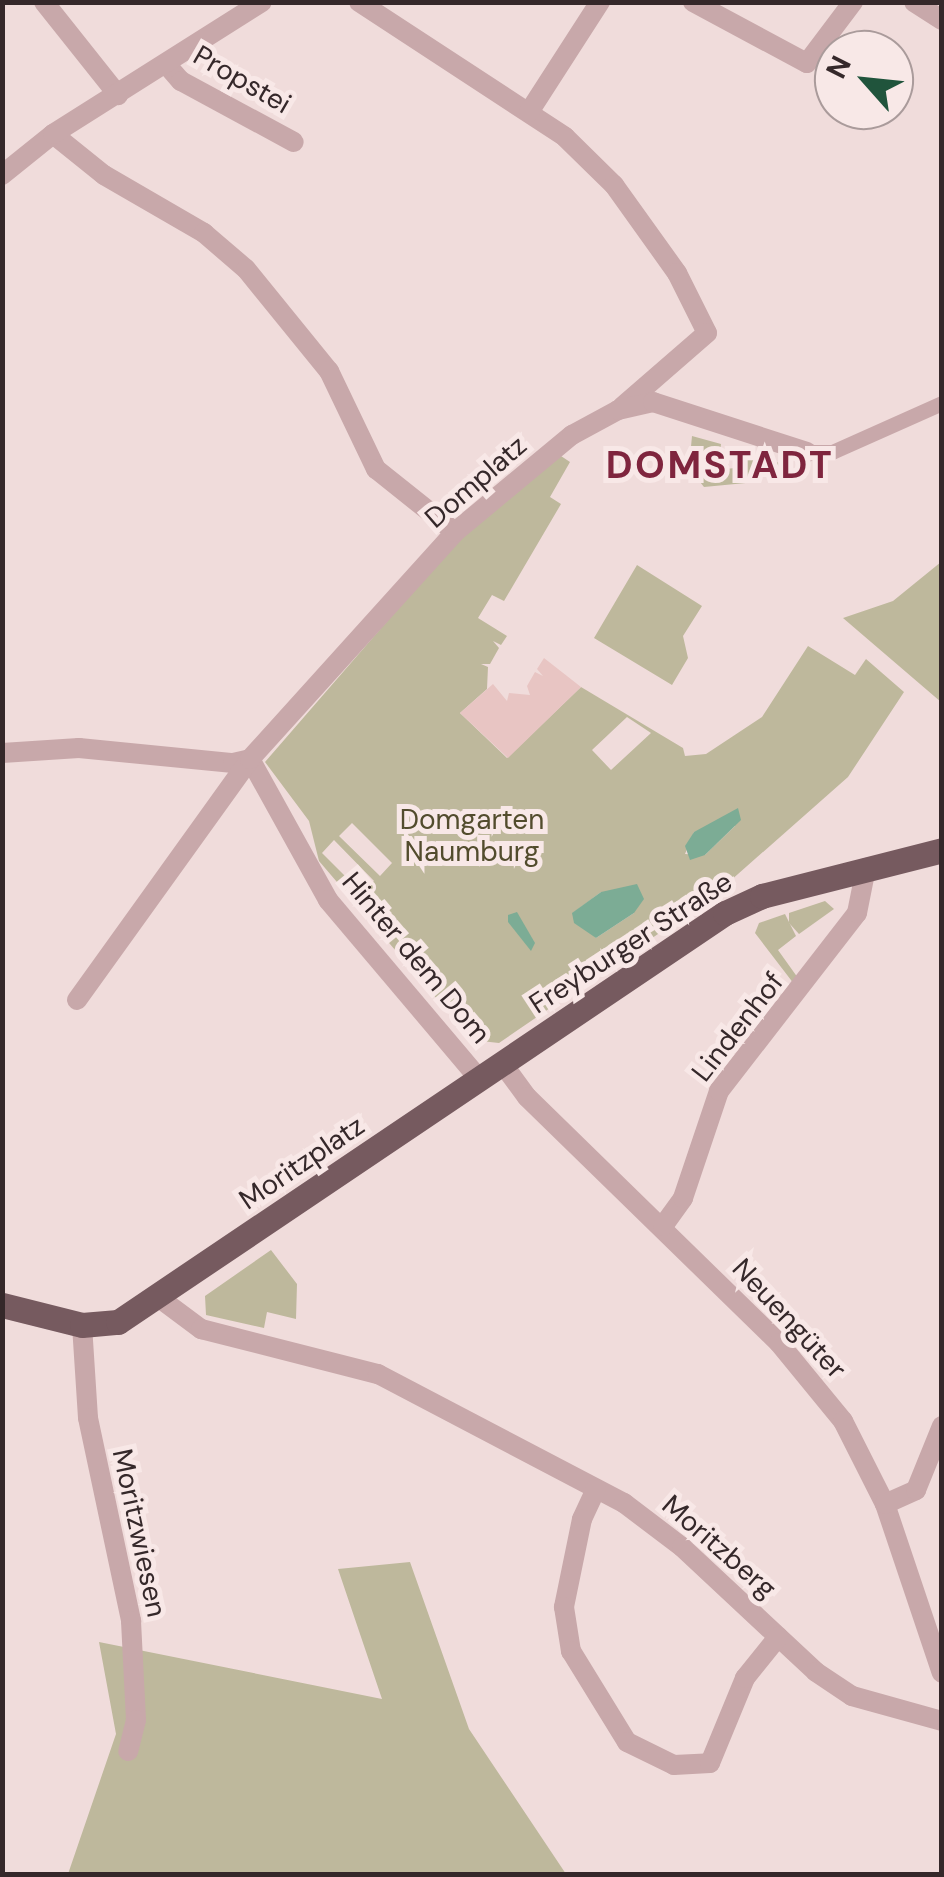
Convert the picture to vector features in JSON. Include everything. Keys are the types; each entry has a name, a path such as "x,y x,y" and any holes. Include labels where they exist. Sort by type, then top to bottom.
{"main road":[{"name":"Freyburger Straße","path":"480,1079 726,913 762,896 942,850"},
{"name":"Moritzplatz","path":"82,1325 118,1322 480,1079"},
{"path":"2,1305 82,1325"}],"street":[{"path":"44,2 118,95"},
{"path":"2,175 53,134 262,2"},
{"path":"359,2 565,136 614,185 677,274 707,333 618,410"},
{"path":"528,112 600,2"},
{"path":"693,2 807,62 853,2"},
{"path":"914,2 942,20"},
{"name":"Propstei","path":"166,64 181,81 294,142"},
{"path":"53,134 104,175 204,233 246,269 329,370 376,469 455,532"},
{"name":"Domplatz","path":"77,1000 250,759 455,532 572,435 618,410 653,402 807,452"},
{"path":"807,452 832,452 942,404"},
{"path":"2,752 113,749 233,763 250,759"},
{"name":"Hinter dem Dom","path":"250,759 328,900 480,1079"},
{"name":"Lindenhof","path":"663,1226 684,1198 719,1091 857,913 866,868"},
{"name":"Neuengüter","path":"502,1062 527,1097 663,1226 814,1383 867,1462 942,1673"},
{"name":"Moritzberg","path":"158,1297 166,1308 212,1332 378,1374 596,1489 653,1522 778,1637 745,1678 710,1763 674,1765 627,1742 571,1651 564,1607 574,1550 596,1489"},
{"name":"Moritzwiesen","path":"82,1325 88,1418 131,1621 136,1720 128,1751"},
{"path":"885,1504 916,1490 942,1426"},
{"path":"778,1637 852,1696 942,1721"}],"green space":[{"path":"692,436 721,444 719,462 726,469 743,467 749,453 782,464 756,482 704,487 689,468"},
{"name":"Domgarten Naumburg","path":"561,456 570,462 550,497 561,504 504,601 492,595 478,618 507,636 501,645 493,641 499,648 490,664 481,664 488,667 487,689 460,713 507,758 581,687 683,748 685,756 706,754 762,717 808,646 855,675 866,659 904,692 848,777 712,897 499,1043 472,1040 319,861 309,821 265,762 461,536","holes":["627,717 651,733 611,770 592,750","352,823 392,863 380,876 339,836","735,826 705,855 685,854 694,832","334,840 374,881 362,893 322,853","601,892 634,913 596,938 573,913"]},
{"path":"941,562 941,702 843,618 893,601"},
{"path":"637,565 702,606 683,636 688,658 672,685 594,638"},
{"path":"825,901 834,909 799,934 789,923 789,913"},
{"path":"785,914 796,936 778,950 798,978 794,984 755,933 759,923"},
{"path":"271,1250 297,1284 296,1319 267,1312 264,1328 206,1315 205,1296"},
{"path":"410,1562 469,1729 566,1874 68,1874 116,1734 99,1642 382,1699 338,1569"}],"shaded area":[{"path":"544,658 581,687 508,758 460,713 493,684 507,701 509,693 530,695 527,686 535,672 543,676 537,669"},
{"path":"738,808 741,820 705,855 690,860 685,846 694,832"},
{"path":"637,884 644,899 634,913 596,938 574,923 572,913 601,892"},
{"path":"517,912 535,943 531,951 508,922 508,915"}],"district":[{"name":"DOMSTADT","path":"720,466"}]}
